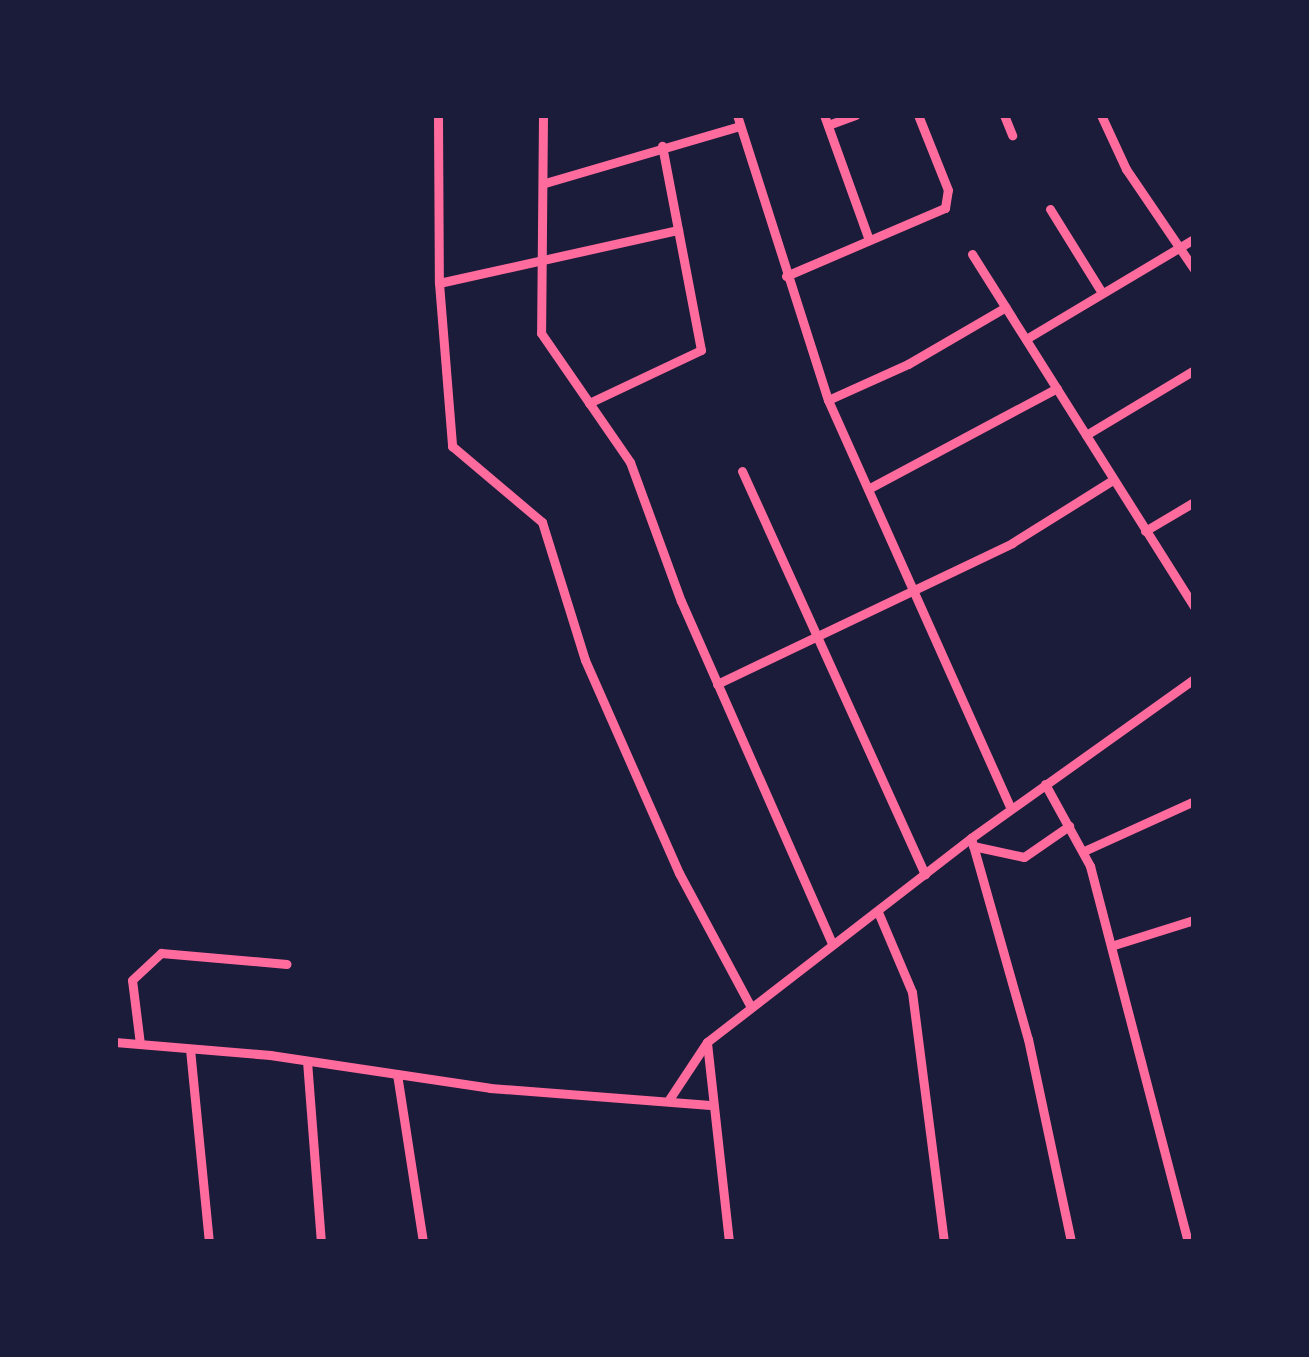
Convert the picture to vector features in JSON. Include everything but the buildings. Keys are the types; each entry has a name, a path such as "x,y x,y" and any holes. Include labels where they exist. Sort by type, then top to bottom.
{"street":[{"path":"438,115 439,283 452,446 528,505 542,522 585,660 679,872 751,1008"},
{"path":"543,115 541,333 588,404 620,441 717,684 832,944"},
{"path":"856,115 826,120 870,240"},
{"path":"786,276 949,202 918,115"},
{"path":"1004,115 1012,135"},
{"path":"1100,115 1126,169 1194,269"},
{"path":"544,184 738,120 828,400 1012,809"},
{"path":"588,404 702,350 662,146"},
{"path":"1050,209 1102,293"},
{"path":"439,283 678,230"},
{"path":"1026,339 1194,239"},
{"path":"972,254 1194,607"},
{"path":"828,400 918,359 1006,307"},
{"path":"1086,435 1194,370"},
{"path":"868,489 1056,388"},
{"path":"742,470 925,874"},
{"path":"717,684 1012,543 1113,480"},
{"path":"1145,532 1194,502"},
{"path":"668,1101 707,1042 1044,784 1194,679"},
{"path":"1044,784 1084,851 1114,945 1188,1242"},
{"path":"1084,851 1194,801"},
{"path":"972,842 1024,857 1070,826"},
{"path":"972,842 1028,1039 1071,1242"},
{"path":"878,912 912,992 944,1242"},
{"path":"1114,945 1194,920"},
{"path":"140,1044 132,980 161,953 287,964"},
{"path":"115,1042 712,1105"},
{"path":"707,1042 729,1242"},
{"path":"190,1048 209,1242"},
{"path":"306,1061 321,1242"},
{"path":"398,1074 424,1242"}]}
